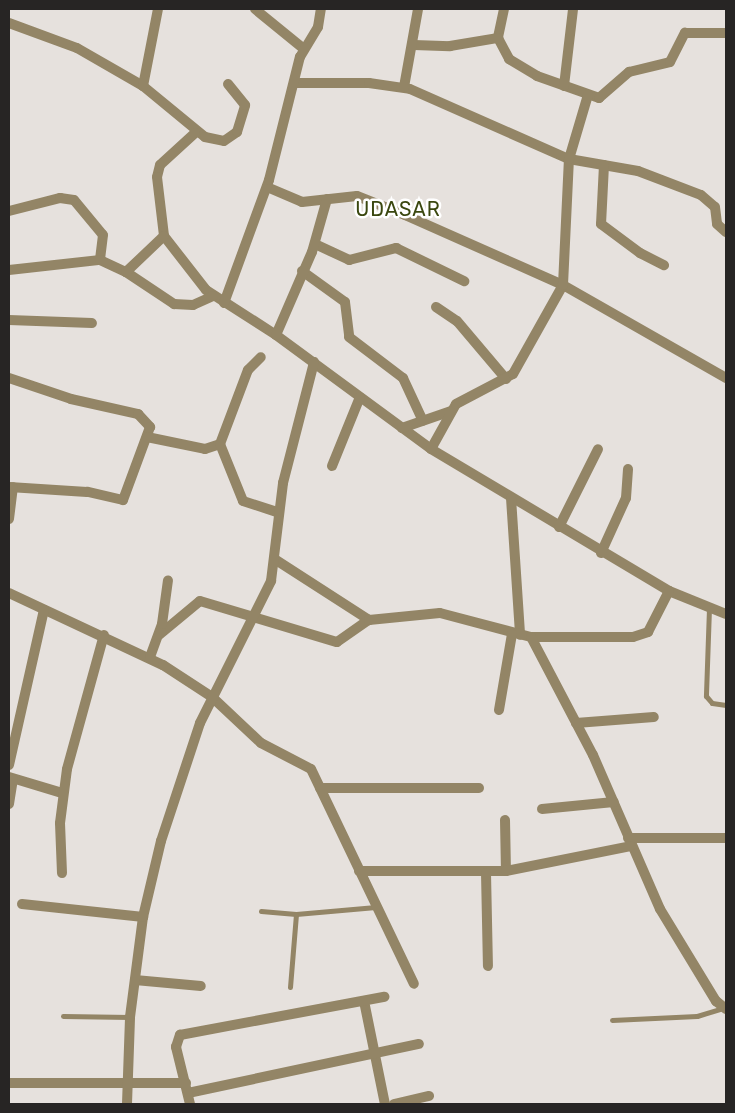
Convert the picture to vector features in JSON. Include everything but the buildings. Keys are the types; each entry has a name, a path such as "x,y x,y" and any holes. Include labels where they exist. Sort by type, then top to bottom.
{"street":[{"path":"143,86 158,9"},
{"path":"255,9 304,49"},
{"path":"224,303 267,187 304,49 318,27 322,9"},
{"path":"404,87 414,45 418,9"},
{"path":"504,9 498,38 502,50 521,68 588,95 604,97 629,72 666,65 685,33 726,33"},
{"path":"564,86 573,9"},
{"path":"9,23 77,48 143,86 195,132 224,141 237,132 245,105 228,84"},
{"path":"414,45 450,46 498,38"},
{"path":"294,83 404,87 569,159 659,178 700,195 715,207 717,224 726,232"},
{"path":"431,449 451,411 462,399 506,379 528,351 563,285 569,159 588,95"},
{"path":"195,132 160,165 157,177 164,236 213,296 276,335 431,449 601,553 669,591 726,614"},
{"path":"604,165 601,224 634,249 664,264"},
{"path":"267,187 302,202 357,196 563,285 726,378"},
{"path":"9,210 60,198 74,200 103,235 100,260"},
{"path":"276,335 314,244 327,199"},
{"path":"126,272 164,236"},
{"path":"314,244 349,260 396,248 464,281"},
{"path":"9,270 100,260 126,272 174,304 193,306 213,296"},
{"path":"302,271 345,302 349,337 403,378 423,421"},
{"path":"436,307 457,322 506,379"},
{"path":"9,320 92,323"},
{"path":"261,357 248,370 220,444 243,502 278,512"},
{"path":"127,1104 126,1085 130,1017 143,916 178,782 212,697 254,620 276,560 278,512 314,362"},
{"path":"9,378 144,416 150,427 122,500 87,492 11,487 9,519"},
{"path":"332,466 360,397"},
{"path":"402,428 451,411"},
{"path":"146,437 205,449 220,444"},
{"path":"559,527 598,449"},
{"path":"601,553 626,498 628,469"},
{"path":"499,710 521,636 512,498"},
{"path":"276,560 368,620"},
{"path":"150,657 159,635 168,580"},
{"path":"159,635 200,601 254,620 337,642 368,620 440,613 521,636 644,635 669,591"},
{"path":"9,594 150,657 212,697 260,743 305,765 320,788 414,984"},
{"path":"9,766 44,610"},
{"path":"62,872 62,793 104,635"},
{"path":"521,636 576,724 614,802 629,842 660,909 725,1009"},
{"path":"576,724 654,717"},
{"path":"9,804 11,778 62,793"},
{"path":"320,788 479,788"},
{"path":"542,809 614,802"},
{"path":"505,820 506,871"},
{"path":"359,871 486,873 506,871 629,842 726,838"},
{"path":"486,873 488,966"},
{"path":"22,904 143,916"},
{"path":"135,980 201,986"},
{"path":"190,1104 176,1047 185,1033 384,997"},
{"path":"364,1001 385,1104"},
{"path":"9,1083 187,1088 418,1044"},
{"path":"394,1104 429,1096"}],"lane":[{"path":"708,607 706,696 712,703 726,705"},
{"path":"261,911 296,914 376,907"},
{"path":"290,987 296,914"},
{"path":"612,1020 697,1016 725,1009"},
{"path":"64,1016 130,1017"}],"district":[{"name":"UDASAR","path":"398,209"}]}
